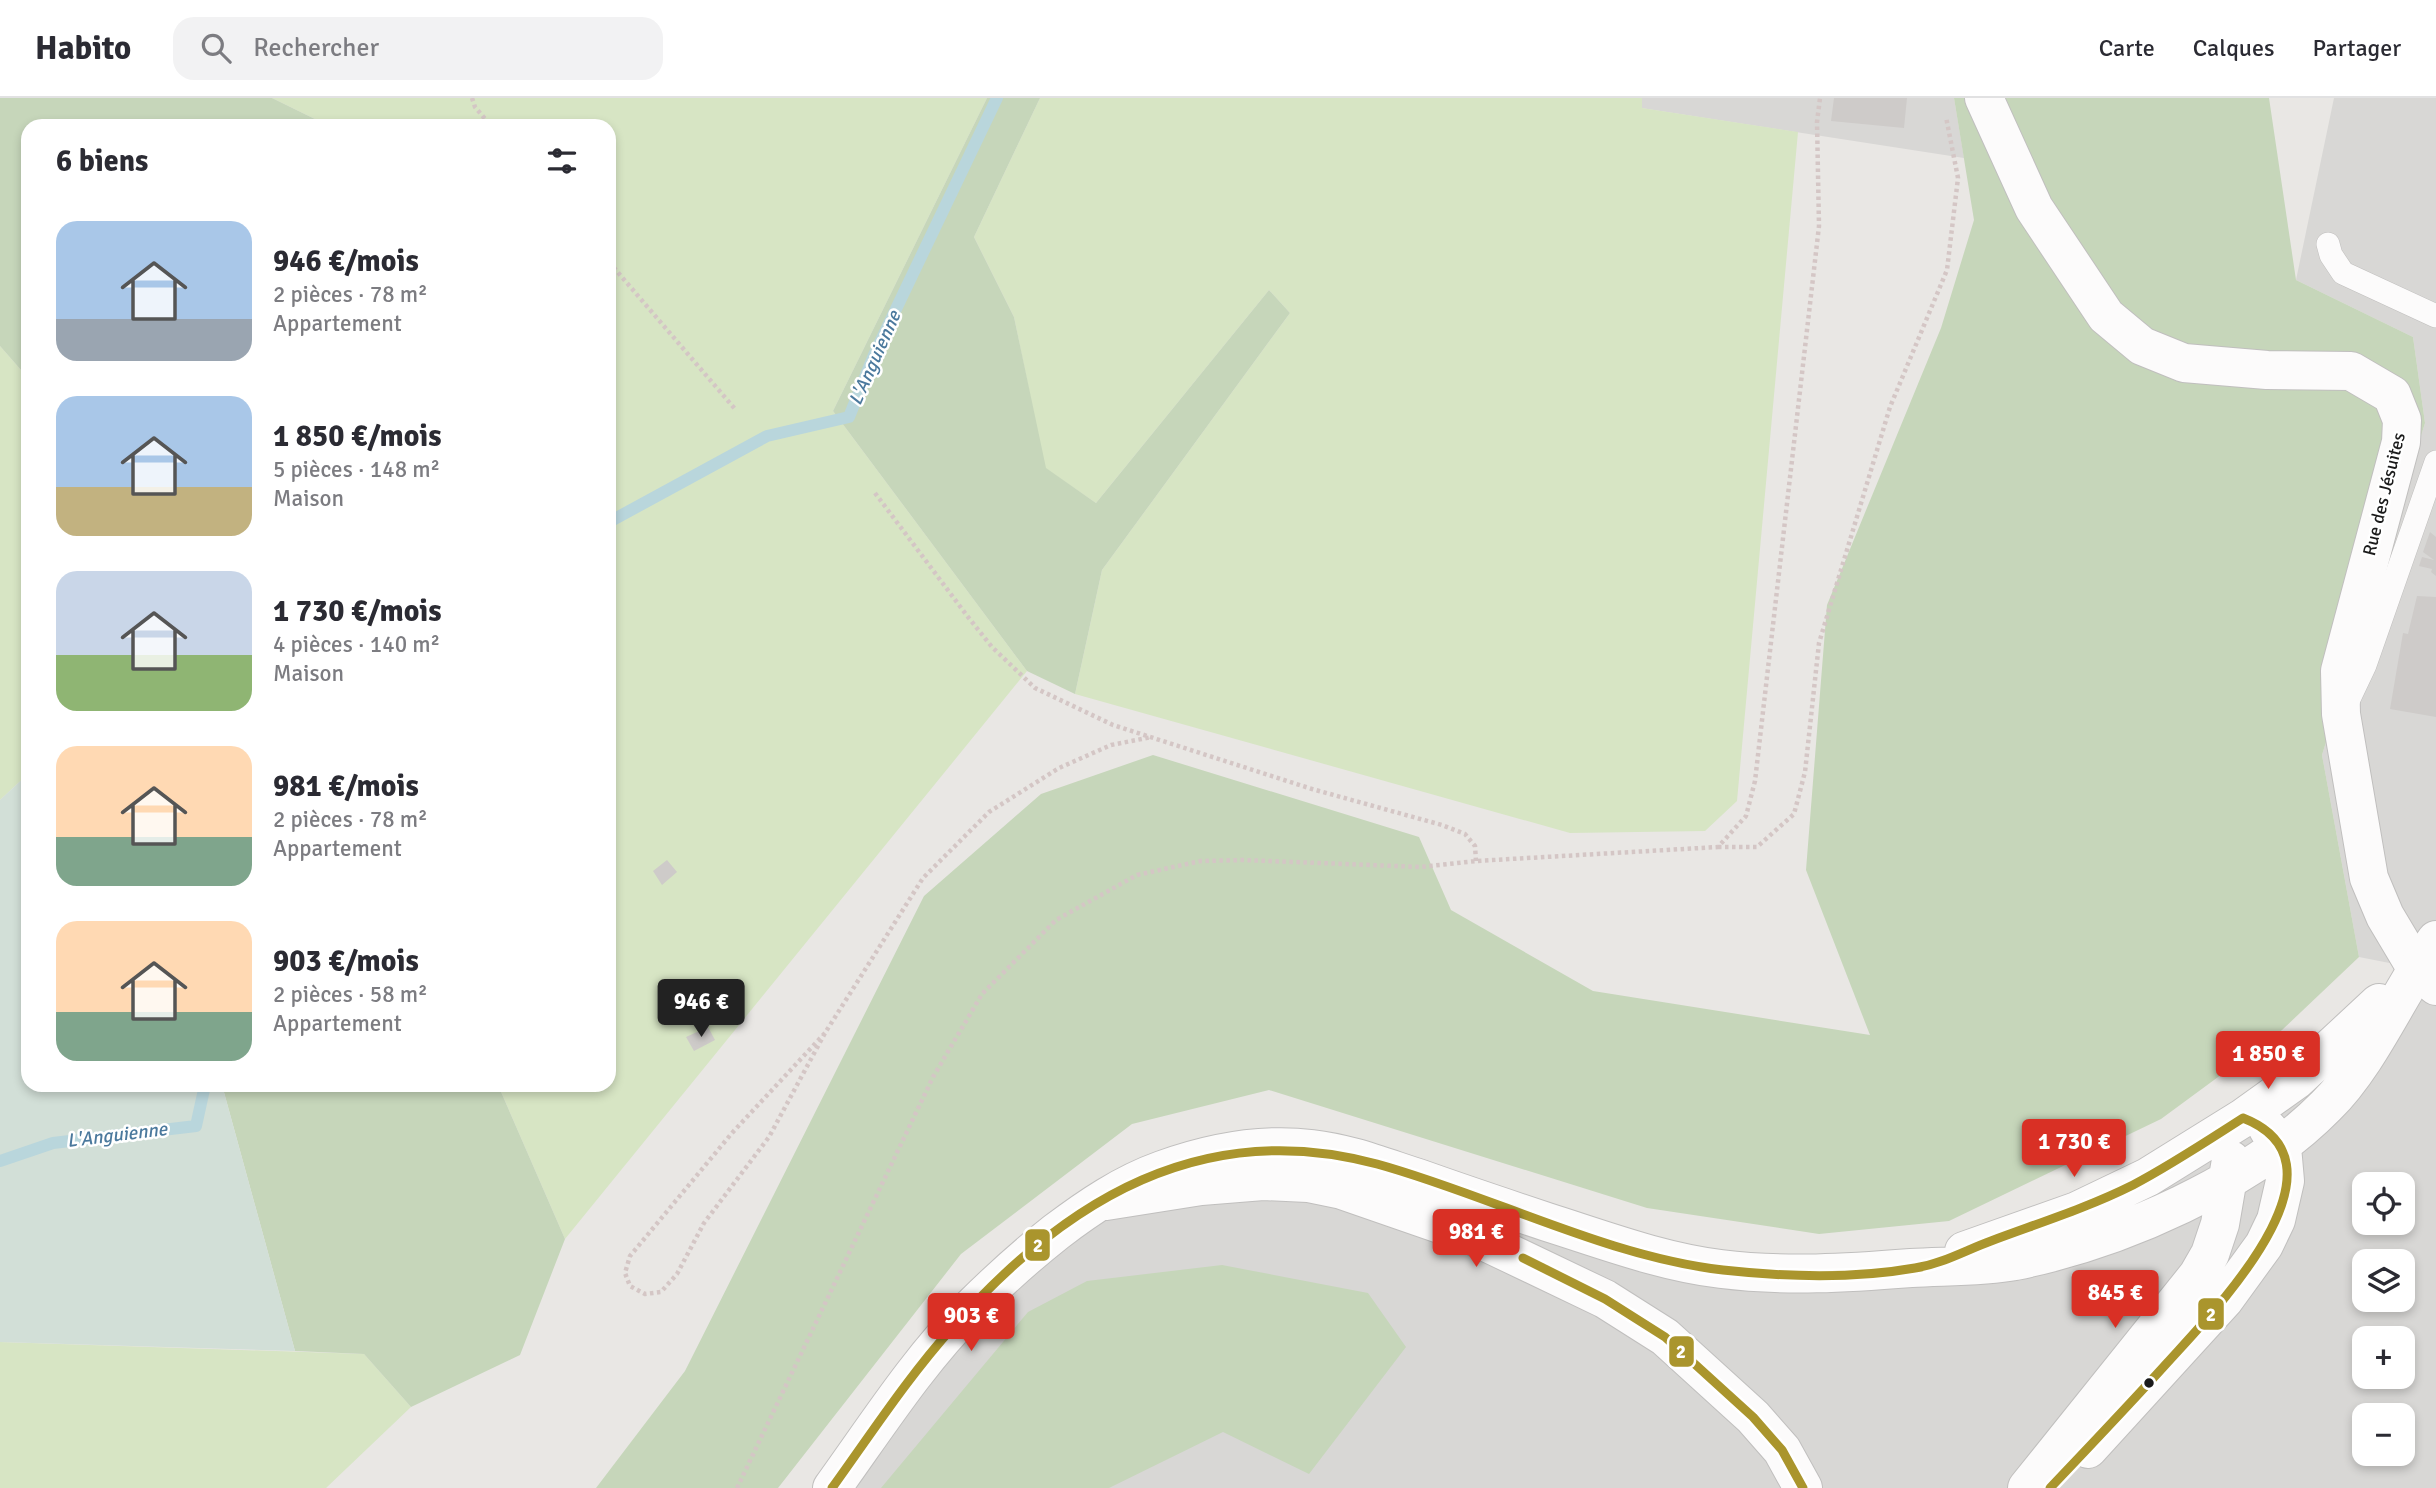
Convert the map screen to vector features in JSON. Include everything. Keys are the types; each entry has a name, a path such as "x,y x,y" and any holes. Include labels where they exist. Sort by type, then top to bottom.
{"street":[{"name":"Rue des Jésuites","path":"1984,98 2034,208 2106,316 2142,346 2184,363 2267,370 2351,371 2392,395 2402,420 2401,442 2340,671 2341,714 2369,878 2385,916 2429,965"},
{"path":"832,1488 927,1358 970,1309 1034,1250 1094,1202 1159,1171 1210,1155 1268,1147 1314,1149 1374,1163 1611,1242 1683,1263 1719,1269 1787,1275 2015,1261 2095,1239 2149,1218 2227,1180 2264,1131 2299,1105 2319,1084 2365,1017 2429,965"},
{"path":"1918,1268 2077,1211 2148,1177 2330,1103 2429,965"},
{"path":"2050,1488 2242,1279 2264,1245 2276,1220 2285,1181 2264,1131"},
{"path":"2027,1488 2197,1275 2210,1254 2220,1224 2227,1180"},
{"path":"1094,1202 1200,1186 1263,1181 1308,1183 1342,1191 1469,1234 1605,1299 1665,1337 1753,1417 1782,1450 1803,1488"}],"lane":[{"path":"2328,244 2331,255 2343,273 2436,316"},
{"path":"2341,714 2365,665 2436,462"}],"path":[{"path":"472,98 475,107 486,119"},
{"path":"1718,847 1746,816 1755,781 1819,226 1820,98"},
{"path":"737,1488 933,1077 982,994 1056,920 1137,875 1200,861 1244,860 1421,867 1476,861 1757,847 1794,814 1805,772 1819,643 1891,407 1947,270 1958,177 1945,111"},
{"path":"616,270 735,409"},
{"path":"875,493 992,647 1035,688 1113,724 1311,789 1442,825 1465,834 1475,846 1476,861"},
{"path":"825,1033 732,1133 630,1256 625,1273 630,1286 645,1294 661,1292 677,1274 704,1223 769,1137 825,1033 923,878 989,812 1059,768 1111,745 1152,737"}],"shaded area":[{"path":"1642,98 1954,98 1964,158 1641,108"},
{"path":"2334,98 2436,98 2436,1488 832,1488 1034,1250 1210,1155 1634,1250 1918,1268 2148,1177 2415,968 2359,957 2322,755 2425,423 2413,337 2296,280"},
{"path":"21,780 21,1092 224,1092 295,1351 0,1342 0,800"}],"green space":[{"path":"0,98 272,98 315,119 21,119 21,370 0,346"},
{"path":"272,98 987,98 833,411 1027,671 565,1239 501,1092 616,1092 616,119 315,119"},
{"path":"987,98 1040,98 974,237 1014,317 1046,468 1096,503 1269,290 1290,313 1102,570 1075,694 1027,671 833,411"},
{"path":"1040,98 1642,98 1642,108 1798,132 1737,801 1705,831 1570,833 1075,694 1102,570 1290,313 1269,290 1096,503 1045,468 1014,317 974,237"},
{"path":"1954,98 2269,98 2296,280 2413,337 2425,423 2322,755 2359,957 2282,1030 2161,1119 1949,1221 1819,1234 1647,1208 1269,1090 1132,1124 961,1254 778,1488 596,1488 685,1371 924,896 1041,794 1153,755 1419,837 1451,910 1593,991 1870,1035 1806,870 1827,605 1941,328 1974,220"},
{"path":"0,346 21,370 21,780 0,800"},
{"path":"224,1092 501,1092 565,1239 520,1355 411,1407 364,1354 295,1351"},
{"path":"1222,1265 1368,1293 1406,1347 1309,1474 1223,1432 1109,1488 881,1488 1028,1312 1087,1281"},
{"path":"0,1342 364,1354 411,1407 326,1488 0,1488"}],"building":[{"path":"1834,98 1907,98 1904,128 1831,121"},
{"path":"2430,532 2436,537 2436,576 2431,572 2432,569 2419,566 2422,557 2434,560 2423,552"},
{"path":"2417,596 2436,597 2436,717 2390,709 2403,633 2408,634"},
{"path":"667,860 677,872 662,885 653,871"},
{"path":"708,1027 715,1040 694,1051 686,1037"}],"waterway":[{"name":"L'Anguienne","path":"616,518 767,436 849,417 874,355 997,98"},
{"name":"L'Anguienne","path":"0,1161 53,1143 196,1126 203,1092"}],"transit line":[{"name":"2","path":"832,1488 921,1366 953,1327 997,1281 1042,1241 1091,1207 1142,1180 1196,1161 1253,1152 1313,1152 1377,1164 1420,1177 1592,1239 1679,1263 1771,1274 1844,1275 1892,1272 1935,1263 2081,1208 2147,1177 2243,1118"},
{"name":"2","path":"2050,1488 2214,1311 2265,1240 2282,1203 2287,1169 2275,1140 2243,1118"},
{"name":"2","path":"1523,1258 1605,1299 1665,1337 1753,1417 1782,1450 1803,1488"}]}
